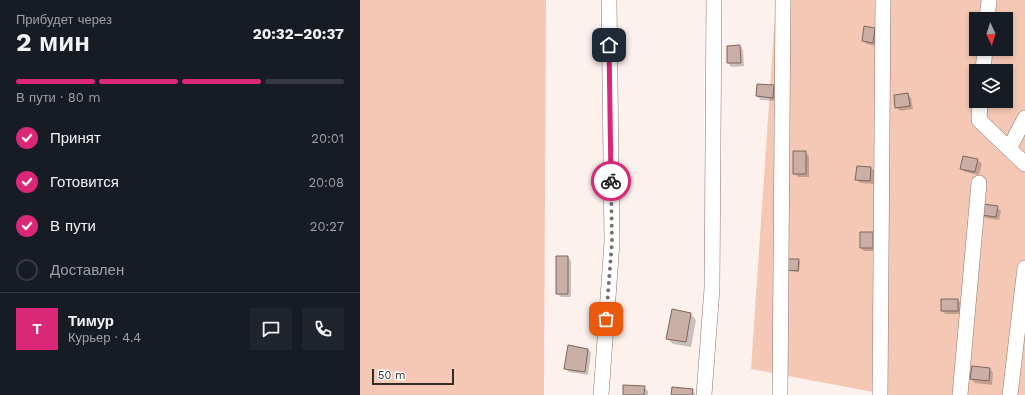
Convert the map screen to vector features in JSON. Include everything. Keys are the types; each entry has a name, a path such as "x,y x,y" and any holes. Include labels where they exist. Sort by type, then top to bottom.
{"street":[{"path":"601,395 612,242 609,0"},
{"path":"704,395 712,288 714,0"},
{"path":"780,395 782,0"},
{"path":"880,395 882,0"},
{"path":"988,12 989,0"},
{"path":"980,108 979,120 1025,164"},
{"path":"1009,149 1025,118"},
{"path":"960,395 979,184"},
{"path":"1010,395 1025,268"}],"shaded area":[{"path":"360,0 546,0 544,395 360,395"},
{"path":"776,0 1025,0 1025,395 889,395 751,369"}],"building":[{"path":"864,26 875,28 873,43 862,41"},
{"path":"740,45 741,63 727,63 727,46"},
{"path":"757,84 774,85 773,98 756,96"},
{"path":"908,93 910,106 895,108 894,95"},
{"path":"793,151 806,151 806,174 793,174"},
{"path":"963,156 978,159 975,172 960,169"},
{"path":"857,166 871,167 870,181 855,180"},
{"path":"982,204 998,206 996,217 981,215"},
{"path":"860,232 873,232 873,248 860,248"},
{"path":"556,256 568,256 568,294 556,294"},
{"path":"788,259 799,259 798,271 787,270"},
{"path":"941,299 958,299 958,311 941,311"},
{"path":"672,309 691,313 686,342 666,339"},
{"path":"568,345 588,349 585,372 564,369"},
{"path":"972,366 990,368 989,381 970,379"},
{"path":"623,385 645,386 644,395 623,395"},
{"path":"672,387 693,389 692,395 671,395"}],"way so far":[{"path":"606,319 612,242 611,181"}],"route":[{"path":"609,45 611,181"}]}
